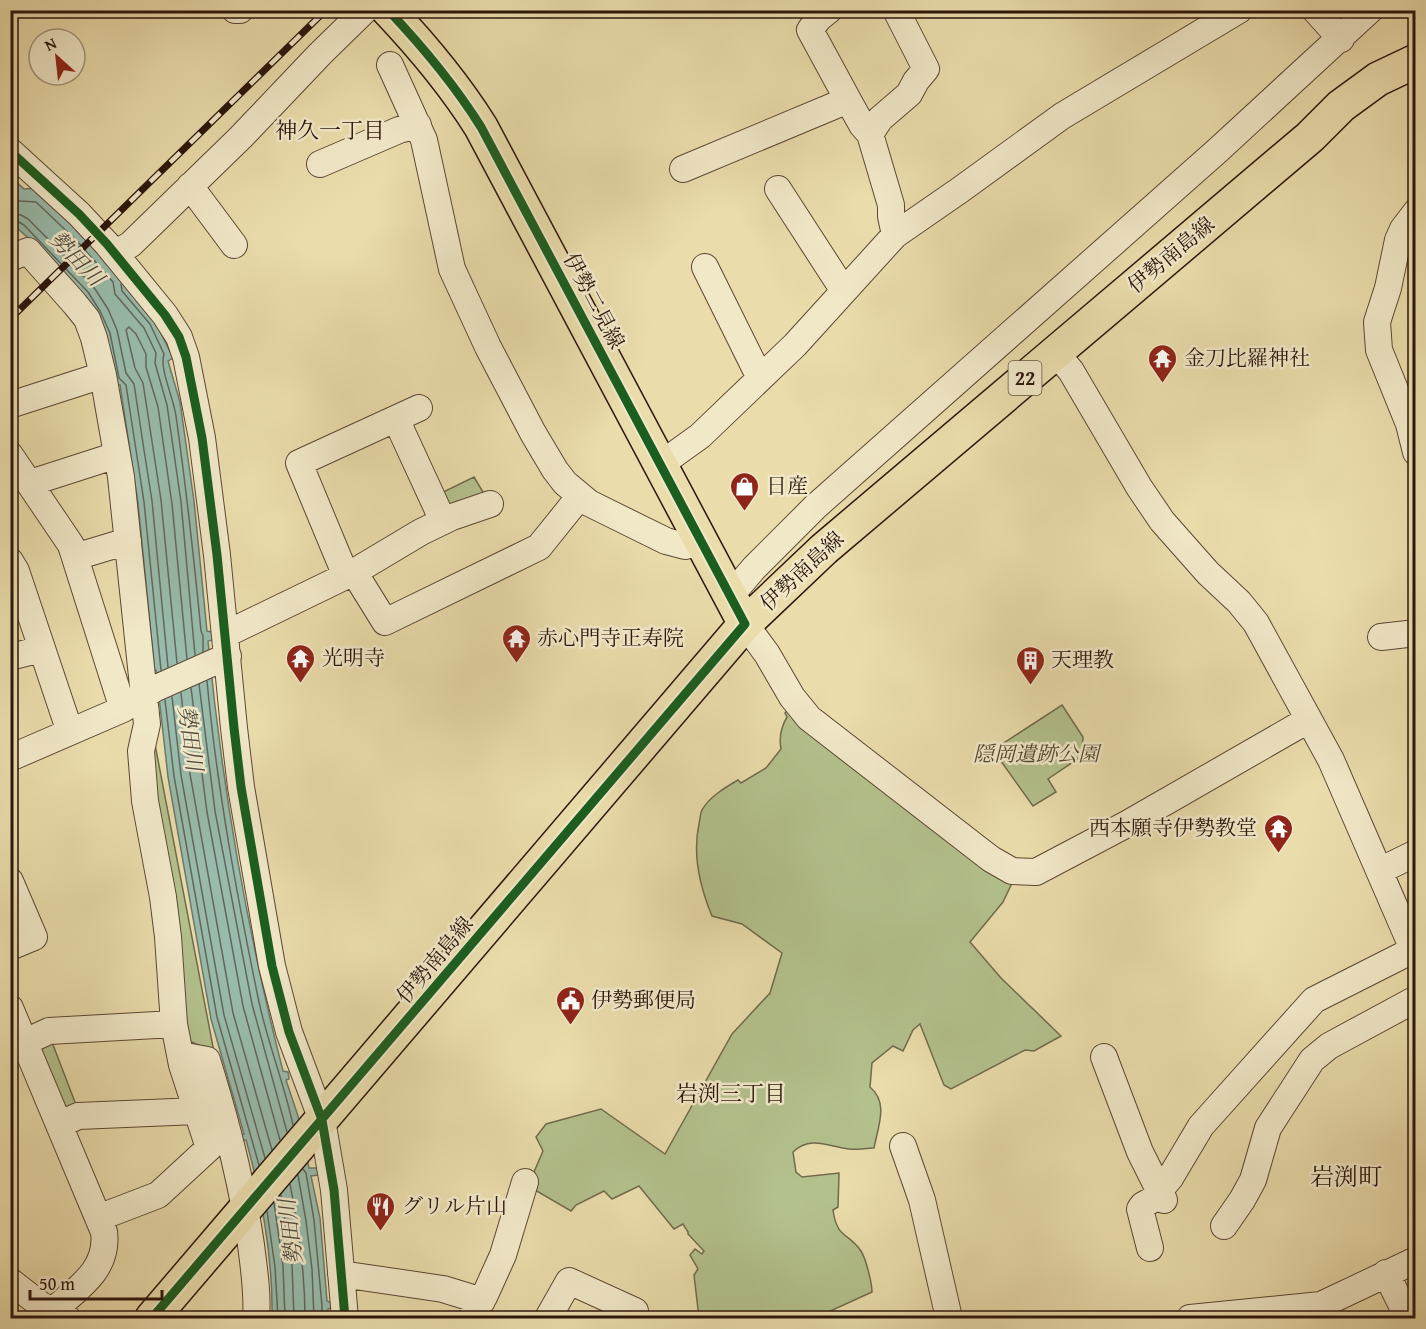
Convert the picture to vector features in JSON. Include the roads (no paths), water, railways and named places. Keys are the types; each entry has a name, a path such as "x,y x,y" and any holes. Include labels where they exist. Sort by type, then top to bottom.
{"main road":[{"name":"伊勢二見線","path":"388,10 434,60 481,127 745,624"},
{"name":"伊勢南島線","path":"152,1318 745,624 824,549 1310,137 1341,106 1378,79 1416,61"},
{"name":"伊勢南島線","path":"1310,137 1347,113 1386,92 1416,80"}],"street":[{"path":"235,10 240,10"},
{"path":"115,254 131,244 241,137 365,10"},
{"path":"829,10 810,30 862,125 870,134 891,205 895,234"},
{"path":"870,134 879,119 909,94 926,69 896,10"},
{"path":"661,464 700,436 795,345 895,234 1062,116 1239,10"},
{"path":"1315,10 1341,39"},
{"path":"731,595 754,568 815,507 1341,39 1370,10"},
{"path":"390,65 424,140 452,269 488,346 555,470 565,483 589,503 666,540 685,546 701,543"},
{"path":"683,169 848,100"},
{"path":"320,164 399,130 418,125"},
{"path":"10,151 79,214 115,254 165,315 179,337 186,357 202,438 241,787 272,966 288,1032 318,1126 334,1190 345,1318"},
{"path":"190,186 234,245"},
{"path":"778,189 844,291"},
{"path":"1416,212 1398,240 1388,288 1377,322 1379,350 1406,415 1416,452"},
{"path":"10,258 28,251 87,319 94,338 117,454 128,541 140,698"},
{"path":"705,267 760,378"},
{"path":"1056,353 1071,371 1162,521 1256,623 1330,760 1414,953 1314,1000 1201,1126 1161,1195 1140,1209 1150,1248"},
{"path":"10,405 103,375"},
{"path":"419,408 298,463 350,574 385,622 539,548 580,496"},
{"path":"396,419 443,521"},
{"path":"30,483 117,454"},
{"path":"10,455 71,545 140,698 147,724 141,751 145,801 163,897 174,1024 180,1055 209,1148 158,1195 98,1218"},
{"path":"10,758 140,698 443,521 490,504"},
{"path":"75,557 128,541"},
{"path":"10,561 16,571 70,732"},
{"path":"745,624 767,654 792,697 809,718 991,859 1012,871 1036,872 1127,824 1308,720"},
{"path":"1381,637 1416,633"},
{"path":"10,657 42,649"},
{"path":"1379,872 1416,853"},
{"path":"10,881 34,937 10,947"},
{"path":"1224,1226 1253,1180 1268,1128 1312,1060 1329,1046 1416,999"},
{"path":"10,1008 104,1232 105,1242 96,1271 47,1313 10,1281"},
{"path":"25,1042 49,1031 174,1024"},
{"path":"180,1055 207,1060 226,1121 248,1204 256,1318"},
{"path":"1104,1057 1140,1152 1161,1195"},
{"path":"59,1125 78,1116 197,1111"},
{"path":"903,1146 922,1200 949,1318"},
{"path":"341,1274 443,1289 476,1310 503,1255 525,1182"},
{"path":"1190,1318 1321,1305 1416,1260"},
{"path":"1386,1273 1408,1318"},
{"path":"548,1318 569,1281 635,1311 631,1318"}],"water":[{"name":"勢田川","path":"10,176 24,189 41,188 87,233 155,321 173,358 168,361 180,402 194,501 207,631 212,632 213,640 208,641 228,804 247,912 270,1018 283,1071 288,1072 289,1079 286,1080 298,1116 309,1168 317,1168 318,1175 311,1176 320,1218 327,1301 332,1303 331,1308 328,1309 328,1318 272,1318 271,1274 262,1206 246,1140 239,1142 237,1136 244,1134 211,1019 168,777 156,670 149,671 148,665 154,664 138,503 120,385 115,386 37,246 17,228 11,227"}],"railway":[{"path":"10,319 326,10"}],"place":[{"name":"金刀比羅神社","path":"1163,384"},
{"name":"日産","path":"745,512"},
{"name":"赤心門寺正寿院","path":"516,664"},
{"name":"光明寺","path":"301,684"},
{"name":"天理教","path":"1030,686"},
{"name":"西本願寺伊勢教堂","path":"1278,854"},
{"name":"伊勢郵便局","path":"570,1026"},
{"name":"グリル片山","path":"381,1232"}],"district":[{"name":"神久一丁目","path":"330,130"},
{"name":"岩渕三丁目","path":"731,1093"},
{"name":"岩渕町","path":"1346,1177"}],"park label":[{"name":"隠岡遺跡公園","path":"1036,754"}]}
